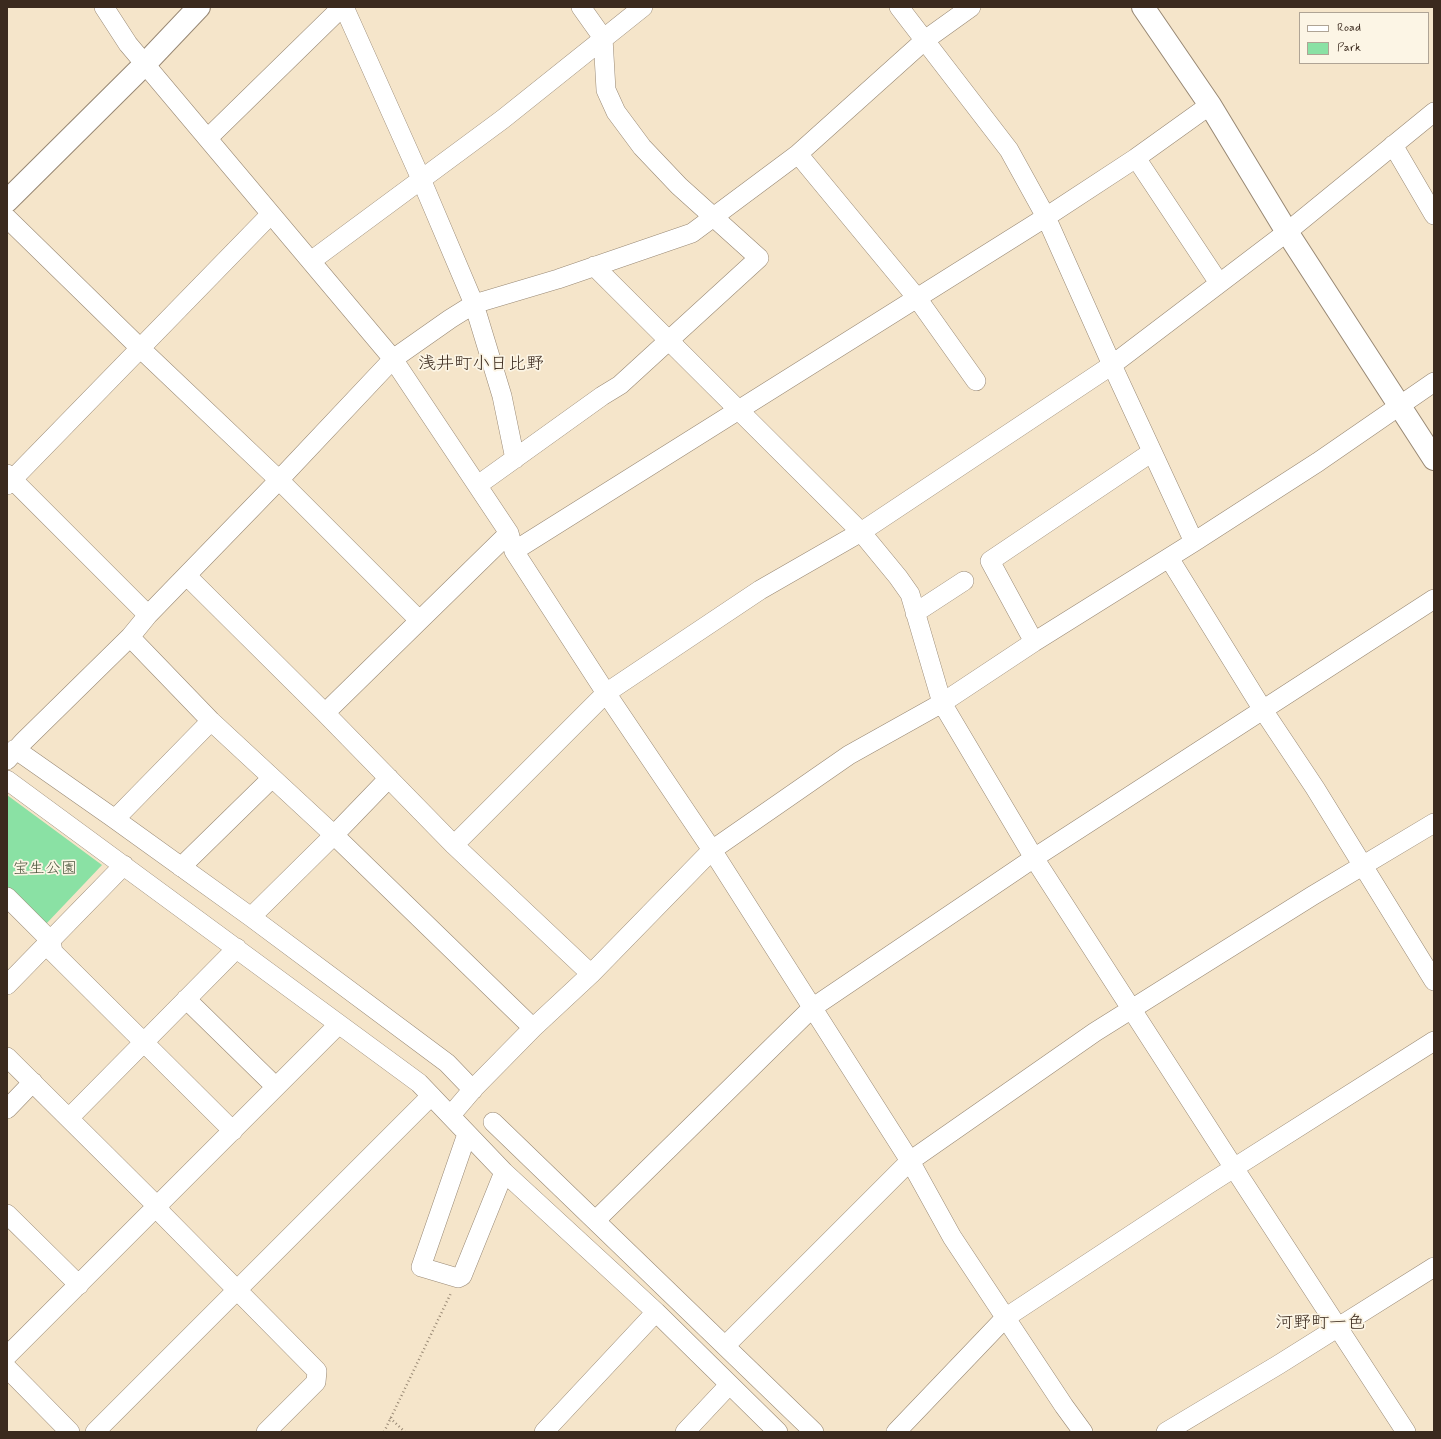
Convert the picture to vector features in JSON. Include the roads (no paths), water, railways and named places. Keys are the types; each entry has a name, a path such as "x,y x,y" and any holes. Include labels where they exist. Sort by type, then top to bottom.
{"street":[{"path":"104,7 128,44 393,359 509,533 514,551 606,693 712,850 910,1161 952,1237 1064,1406 1083,1432"},
{"path":"7,201 145,64 199,7"},
{"path":"208,138 343,7 421,179 474,304 502,396 515,459"},
{"path":"478,485 602,396 620,385 759,258 679,186 642,148 616,112 606,90 603,38 580,7"},
{"path":"311,261 503,119 643,7"},
{"path":"899,7 1009,150 1046,217 1112,365 1194,542"},
{"path":"473,1090 447,1063 251,917 115,819 11,754 130,637 148,615 279,480 393,359 474,304 692,233 798,154 925,40 971,7"},
{"path":"1142,7 1210,105 1286,232 1434,459"},
{"path":"514,551 1046,217 1136,158 1210,105"},
{"path":"454,845 606,693 760,590 861,532 1112,365 1286,232 1434,112"},
{"path":"1393,145 1434,215"},
{"path":"798,154 917,298 976,381"},
{"path":"1136,158 1219,283"},
{"path":"148,615 9,479 271,214"},
{"path":"7,218 140,348 279,480 419,620"},
{"path":"594,266 861,532 910,594 942,702 1034,858 1131,1010 1406,1432"},
{"path":"451,1115 533,1028 591,974 712,850 850,755 942,702 1034,642 1169,558 1318,462 1434,382"},
{"path":"1034,642 990,561 1152,452"},
{"path":"324,713 509,533"},
{"path":"1169,558 1263,710 1315,788 1434,981"},
{"path":"187,576 454,845 591,974"},
{"path":"915,613 964,581"},
{"path":"596,1220 812,1008 1034,858 1434,599"},
{"path":"130,637 211,721 334,835 533,1028"},
{"path":"115,819 211,721"},
{"path":"181,867 272,778"},
{"path":"251,917 389,778"},
{"path":"7,780 419,1083 504,1172 656,1312 778,1432"},
{"path":"725,1346 910,1161 1095,1032 1434,823"},
{"path":"7,985 124,866"},
{"path":"7,897 51,941 53,952 232,1130"},
{"path":"68,1118 237,948"},
{"path":"186,999 276,1087"},
{"path":"7,1356 340,1024"},
{"path":"896,1432 1005,1318 1234,1168 1434,1041"},
{"path":"7,1057 157,1206 163,1215 317,1371 316,1382 266,1432"},
{"path":"7,1109 33,1082"},
{"path":"95,1432 431,1096"},
{"path":"493,1122 814,1432"},
{"path":"467,1134 421,1267 458,1278 462,1276 504,1172"},
{"path":"7,1214 79,1285"},
{"path":"1166,1432 1434,1267"},
{"path":"544,1432 656,1312"},
{"path":"11,1380 70,1432"},
{"path":"685,1432 729,1384"}],"district":[{"name":"浅井町小日比野","path":"481,365"},
{"name":"河野町一色","path":"1320,1324"}],"park label":[{"name":"宝生公園","path":"45,870"}]}
